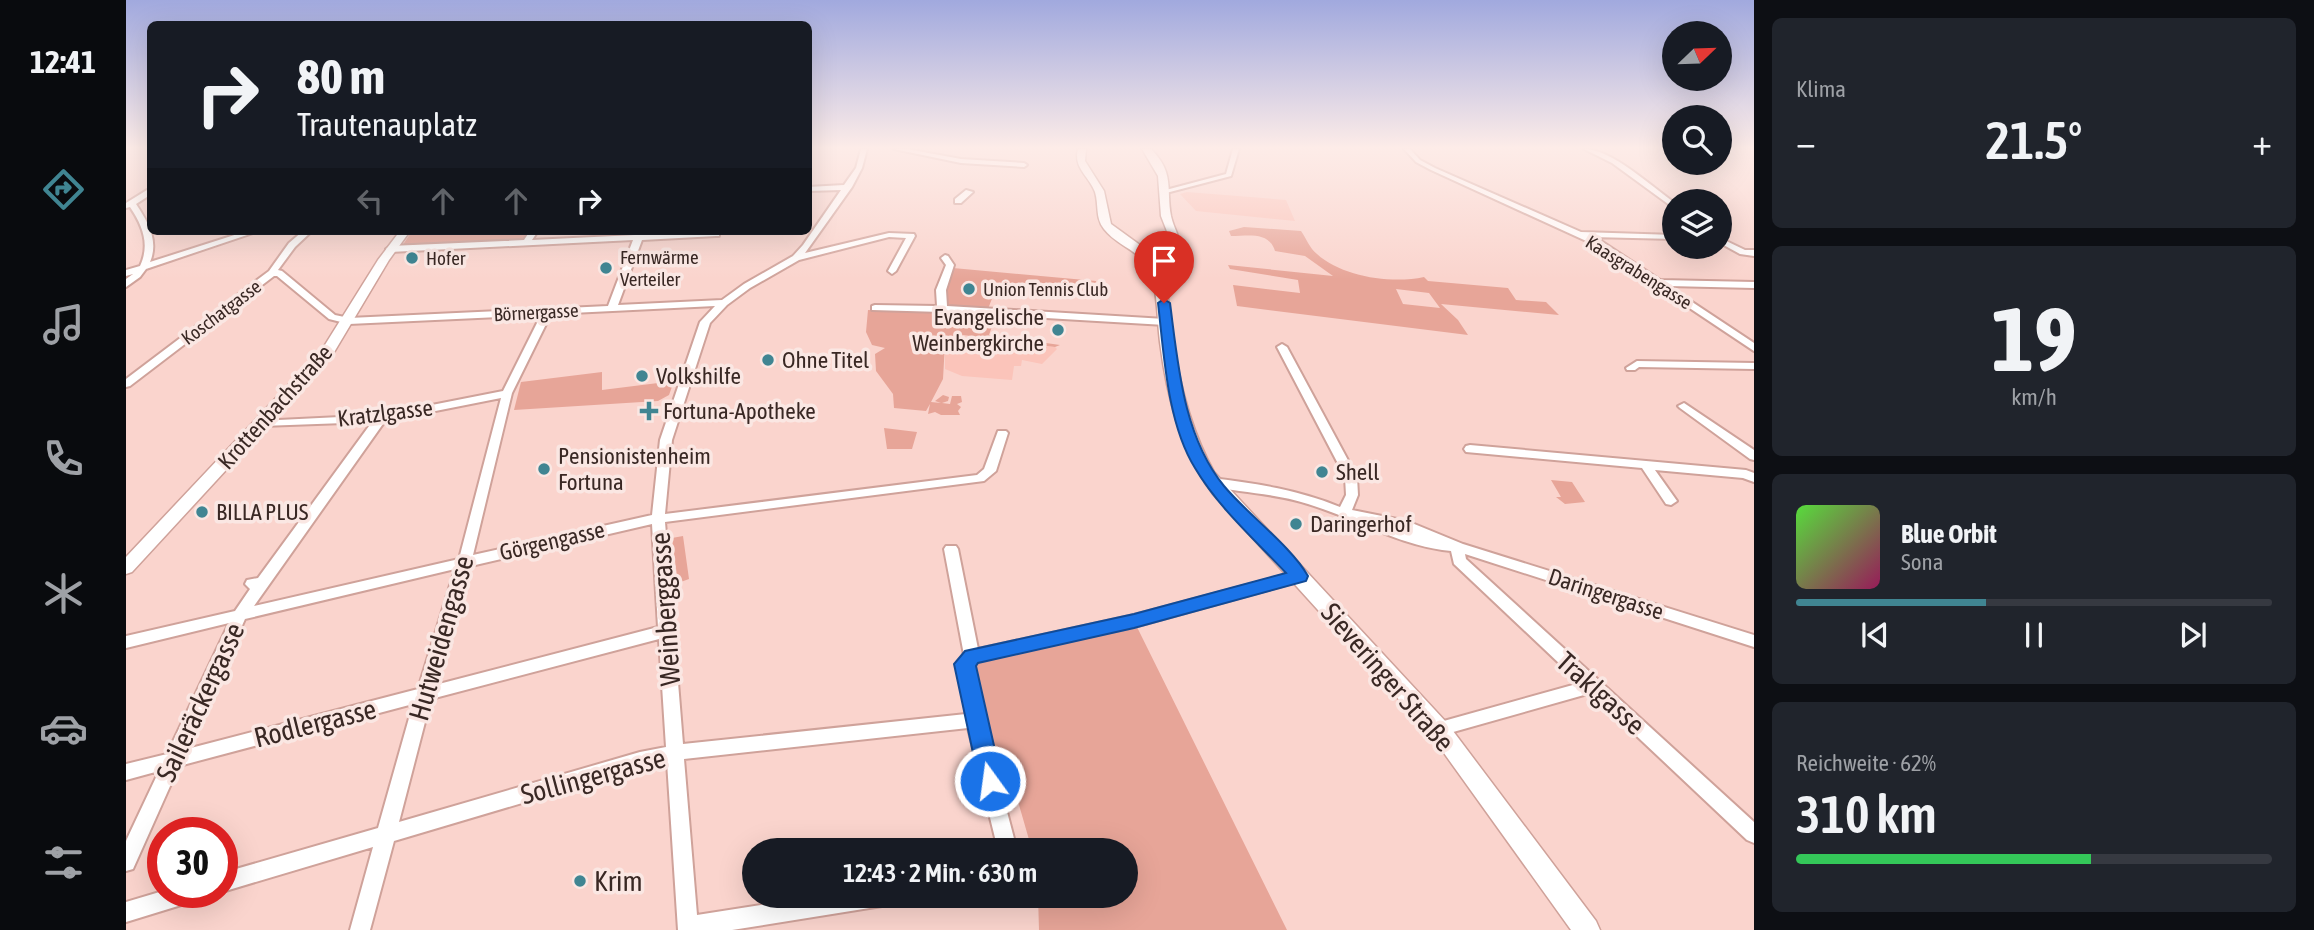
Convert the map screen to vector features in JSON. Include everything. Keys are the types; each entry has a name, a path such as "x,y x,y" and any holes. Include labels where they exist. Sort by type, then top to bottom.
{"main road":[{"path":"1100,192 1106,225 1147,254 1159,269 1173,256 1176,245 1166,216 1166,192"},
{"name":"Krottenbachstraße","path":"126,568 328,351 349,321 390,249 402,235"},
{"name":"Sieveringer Straße","path":"1159,269 1173,375 1189,439 1211,482 1438,729 1587,930"}],"street":[{"path":"796,258 821,228 844,192"},
{"path":"958,201 969,192"},
{"name":"Kaasgrabengasse","path":"1485,192 1598,243 1754,348"},
{"path":"147,194 129,205 139,213 147,234"},
{"path":"139,213 147,212"},
{"path":"724,303 747,286 796,258 889,234 911,236 892,271"},
{"path":"1577,234 1662,237"},
{"path":"126,284 148,261 147,235"},
{"path":"126,273 243,235"},
{"name":"Koschatgasse","path":"126,384 272,272 292,245 303,235"},
{"path":"526,243 531,235"},
{"path":"390,249 639,235 612,308"},
{"path":"1598,243 1662,245"},
{"path":"1733,247 1743,253 1754,253"},
{"path":"942,309 939,298 950,265 945,258"},
{"path":"272,272 279,274 332,317 349,321"},
{"path":"1658,283 1754,285"},
{"name":"Börnergasse","path":"349,321 724,303"},
{"name":"Weinberggasse","path":"687,928 677,752 658,517 666,440 705,322 724,303"},
{"path":"875,308 942,309 1165,323"},
{"name":"Hutweidengasse","path":"360,930 424,695 465,561 505,407 506,393 548,312"},
{"path":"1282,347 1351,477 1352,495 1344,513"},
{"path":"1631,368 1637,364 1754,366"},
{"name":"Kratzlgasse","path":"262,423 381,418 506,393"},
{"path":"1684,406 1754,456"},
{"name":"Saileräckergasse","path":"126,862 240,615 257,584 381,418"},
{"name":"Görgengasse","path":"126,642 658,517 973,480 990,471 1002,433"},
{"path":"1470,449 1746,474 1754,478"},
{"path":"1646,465 1671,501"},
{"name":"Daringergasse","path":"1211,482 1273,493 1344,513 1366,525 1432,546 1458,547 1754,641"},
{"name":"Traklgasse","path":"1458,547 1459,561 1754,834"},
{"path":"951,549 972,656"},
{"path":"1005,838 975,720 965,664 972,656 1134,621 1299,576"},
{"name":"Rodlergasse","path":"126,772 666,631"},
{"path":"1438,729 1593,686"},
{"name":"Sollingergasse","path":"238,878 640,760 677,752 975,720"},
{"path":"126,912 147,906"},
{"path":"687,928 809,908"}],"shaded area":[{"path":"1192,192 1286,200 1295,221 1196,211 1180,194"},
{"path":"1244,227 1301,231 1317,254 1327,262 1353,273 1383,279 1424,277 1428,281 1508,288 1516,300 1546,302 1559,315 1441,304 1458,320 1468,335 1237,306 1233,285 1300,293 1298,280 1230,269 1228,265 1333,276 1305,256 1275,251 1263,237 1231,236 1229,231","holes":["1396,289 1429,293 1440,308 1403,304"]},
{"path":"409,235 527,235 523,241 402,246"},
{"name":"Union Tennis Club","path":"953,268 1096,281 1095,292 998,283 988,309 953,307 945,304 942,295"},
{"path":"868,310 996,315 989,335 1060,345 1055,347 963,335 945,343 943,379 931,402 941,403 935,401 943,395 949,397 948,401 942,403 950,404 952,396 961,396 962,402 957,404 961,407 958,411 960,415 941,415 935,412 928,414 930,404 926,411 894,408 893,394 876,371 875,354 885,348 872,345 866,332"},
{"path":"959,336 1057,349 1042,364 1022,360 1021,366 1014,366 1012,380 962,376 945,369 945,343"},
{"path":"602,372 602,390 674,381 669,395 658,401 514,410 521,382"},
{"path":"884,428 917,432 912,449 887,449"},
{"path":"1551,480 1572,482 1585,502 1565,504 1556,497 1561,497"},
{"path":"683,536 689,579 678,583 672,538"},
{"path":"1134,621 1287,930 1039,930 1038,908 1138,908 1138,838 1029,838 1013,784 1004,784 974,666 978,661"}],"place":[{"name":"Hofer","path":"412,258"},
{"name":"Fernwärme Verteiler","path":"606,268"},
{"name":"Union Tennis Club","path":"969,289"},
{"name":"Evangelische Weinbergkirche","path":"1058,330"},
{"name":"Ohne Titel","path":"768,360"},
{"name":"Volkshilfe","path":"642,376"},
{"name":"Fortuna-Apotheke","path":"649,411"},
{"name":"Pensionistenheim Fortuna","path":"544,469"},
{"name":"Shell","path":"1322,472"},
{"name":"BILLA PLUS","path":"202,512"},
{"name":"Daringerhof","path":"1296,524"},
{"name":"Krim","path":"580,881"}],"route":[{"path":"990,781 965,664 972,656 1134,621 1299,576 1211,482 1202,467 1189,439 1173,375 1164,320 1164,303"}]}
